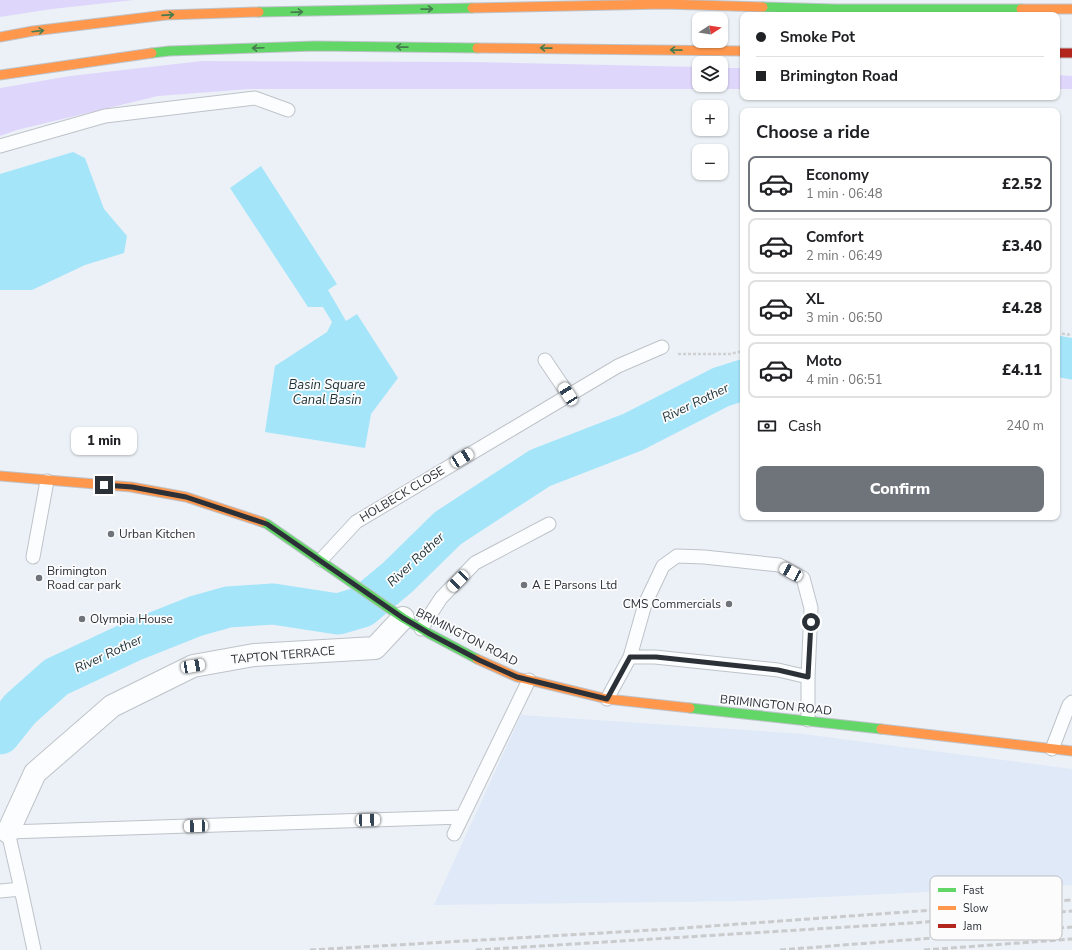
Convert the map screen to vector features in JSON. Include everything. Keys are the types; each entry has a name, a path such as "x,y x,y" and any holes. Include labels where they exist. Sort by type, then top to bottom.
{"main road":[{"path":"0,37 33,31 166,15 236,13 664,4 836,9 1072,10"},
{"path":"0,75 169,51 315,46 740,51"},
{"path":"1060,53 1072,53"},
{"name":"BRIMINGTON ROAD","path":"0,476 132,487 186,497 267,524 412,624 491,666 517,677 607,699 808,720 1072,752"}],"street":[{"name":"TAPTON TERRACE","path":"8,832 35,773 112,706 193,666 254,655 375,648 412,624"}],"lane":[{"path":"0,146 105,116 256,98 288,110"},
{"name":"HOLBECK CLOSE","path":"321,560 356,522 568,394 618,366 662,347"},
{"path":"545,360 568,394"},
{"path":"33,557 48,480"},
{"path":"412,624 441,598 475,563 549,524"},
{"path":"607,699 630,657 645,604 664,566 677,556 739,560 779,566 803,578 811,608 808,720"},
{"path":"630,657 656,657 778,670 808,677"},
{"path":"454,834 529,680"},
{"path":"1052,749 1069,705 1072,702"},
{"path":"34,950 17,889 8,832 462,817"},
{"path":"0,891 17,889"}],"path":[{"path":"1060,333 1072,335"},
{"path":"662,347 676,354 730,354 740,352"}],"shaded area":[{"path":"0,0 134,0 52,9 0,17"},
{"path":"202,61 473,62 692,67 692,89 251,89 158,96 17,130 0,136 0,88 70,76"},
{"path":"728,68 740,68 740,89 728,89"},
{"path":"1060,75 1072,76 1072,89 1060,89"},
{"path":"521,715 803,734 1072,769 1072,885 1062,885 1062,876 930,876 930,892 742,901 434,905"}],"water":[{"path":"73,152 85,158 104,209 127,236 124,253 85,265 32,290 0,290 0,174"},
{"name":"Basin Square Canal Basin","path":"261,166 337,284 328,290 346,321 357,314 398,378 371,414 365,448 265,432 275,366 327,332 332,322 323,307 308,307 230,188"}],"waterway":[{"name":"River Rother","path":"1060,357 1072,359"},
{"name":"River Rother","path":"0,734 20,709 56,677 133,641 196,616 228,607 273,604 338,614 362,607 398,577 448,528 540,468 633,432 721,387 740,381"}],"railway":[{"path":"1062,901 1072,900"},
{"path":"310,950 670,929 930,910"},
{"path":"1062,912 1072,911"},
{"path":"476,950 930,922"},
{"path":"1062,928 1072,927"},
{"path":"780,950 930,938"},
{"path":"1062,940 1072,939"},
{"path":"924,950 1059,940"}],"traffic: fast":[{"path":"763,7 836,9 1021,9"},
{"path":"259,12 472,8"},
{"path":"152,53 169,51 315,46 477,48"},
{"path":"262,522 403,618 477,659"},
{"path":"690,708 881,729"}],"traffic: slow":[{"path":"472,8 664,4 763,7"},
{"path":"1021,9 1072,9"},
{"path":"0,37 33,31 166,15 259,12"},
{"path":"477,48 740,51"},
{"path":"0,75 152,53"},
{"path":"0,476 131,487 186,497 262,522"},
{"path":"477,659 517,677 607,699 690,708"},
{"path":"881,729 1072,751"}],"traffic: jam":[{"path":"1060,53 1072,53"}],"place":[{"name":"Urban Kitchen","path":"111,534"},
{"name":"Brimington Road car park","path":"39,578"},
{"name":"A E Parsons Ltd","path":"524,585"},
{"name":"CMS Commercials","path":"729,604"},
{"name":"Olympia House","path":"82,619"}],"route":[{"path":"104,485 132,487 186,497 267,524 403,618 479,660 517,677 607,699 630,657 656,657 778,670 808,677 811,622"}]}
